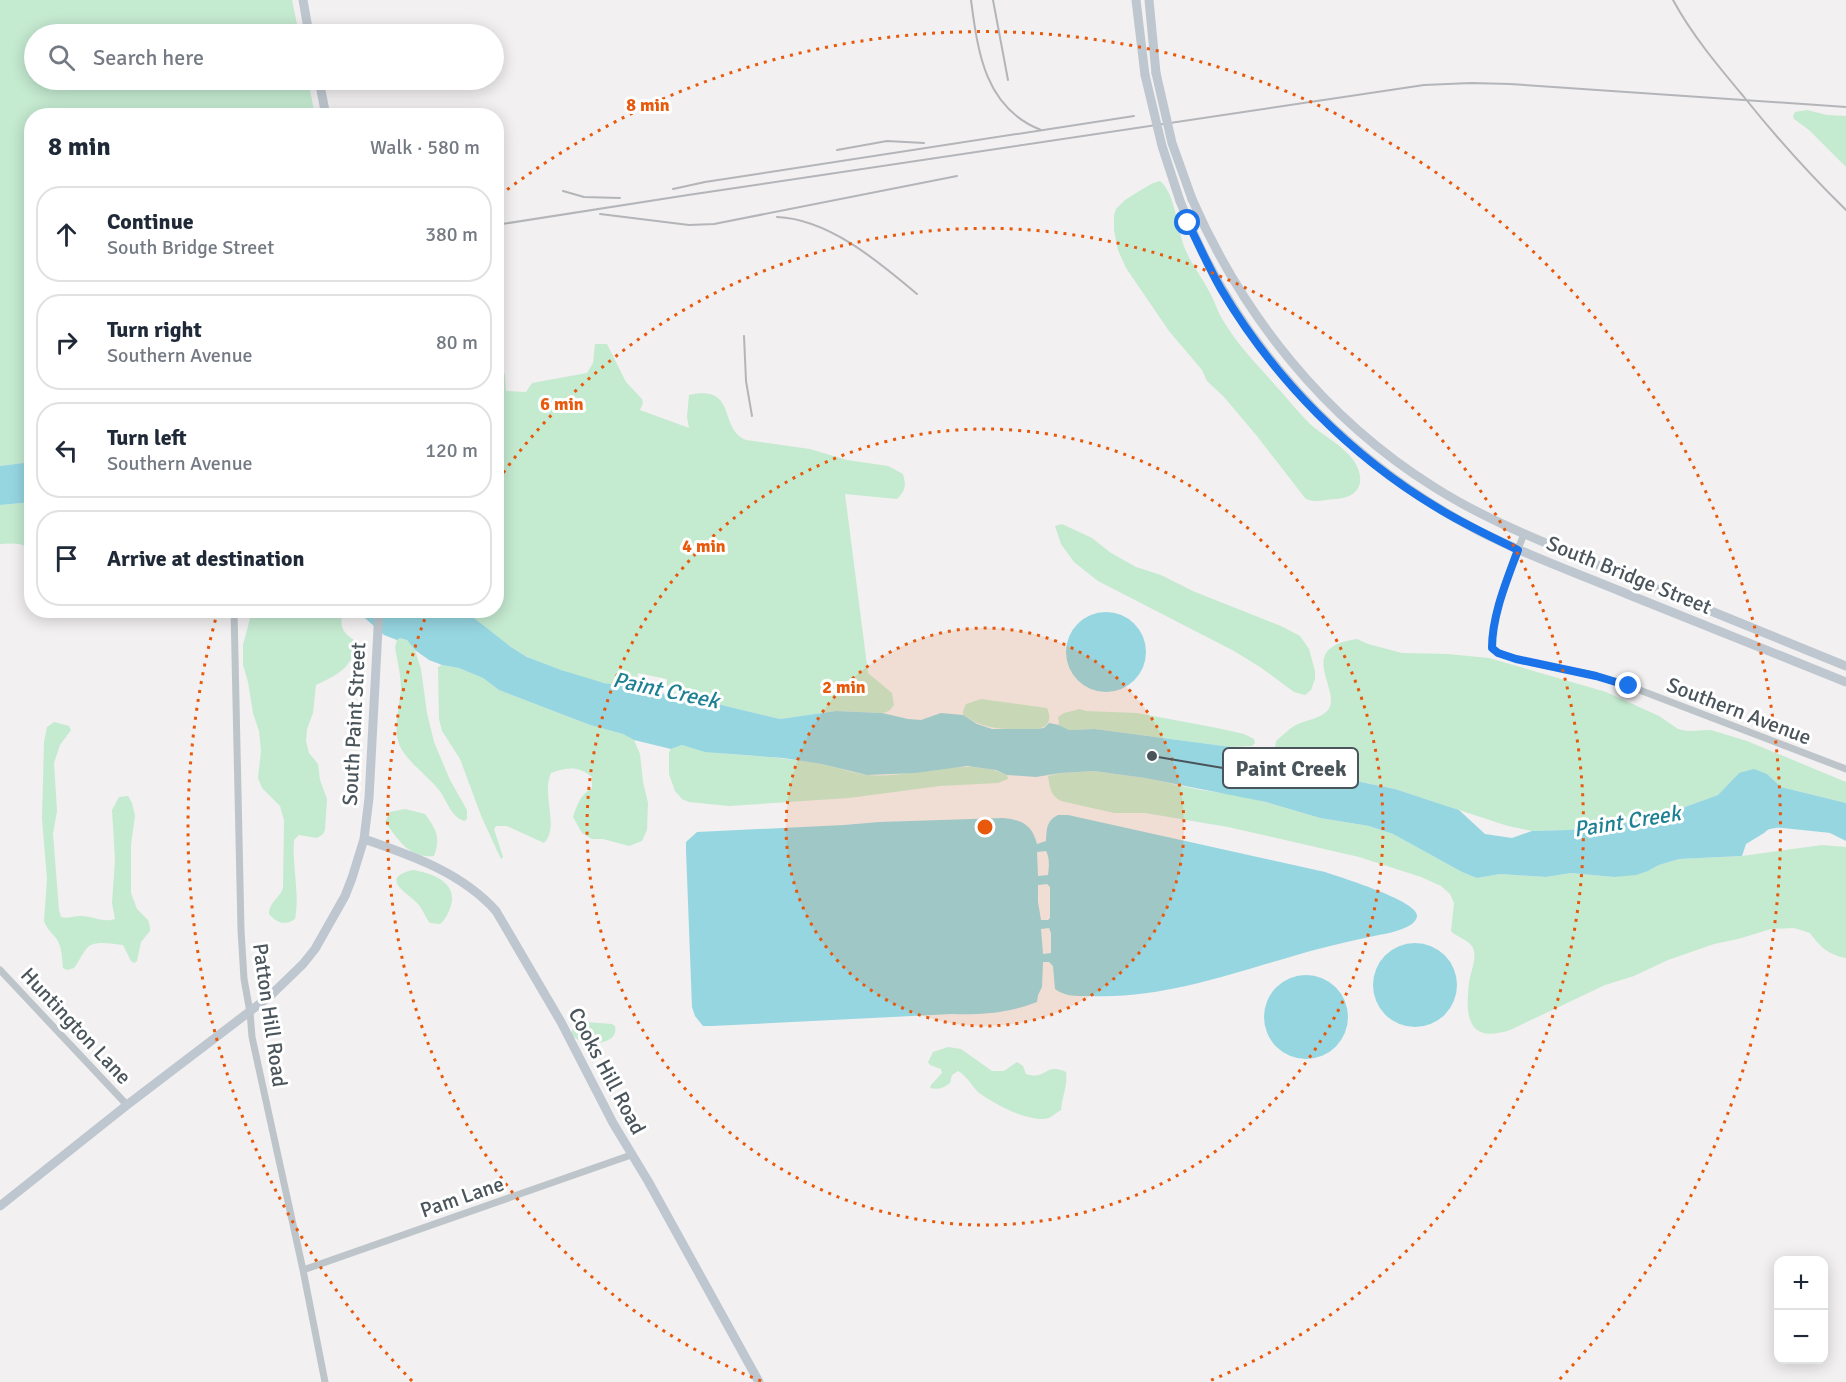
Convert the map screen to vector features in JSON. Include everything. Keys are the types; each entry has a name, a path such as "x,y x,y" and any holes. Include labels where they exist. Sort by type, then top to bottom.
{"main road":[{"path":"303,0 307,24"},
{"name":"South Bridge Street","path":"1136,0 1145,75 1162,146 1188,223 1221,288 1238,315 1268,359 1312,407 1364,456 1399,482 1440,509 1518,550 1846,682"},
{"name":"South Bridge Street","path":"1149,0 1156,73 1172,143 1192,199 1218,253 1247,301 1279,348 1330,404 1378,447 1434,487 1484,515 1524,534 1846,666"},
{"path":"320,90 324,108"},
{"name":"South Paint Street","path":"0,1206 270,996 315,949 345,896 364,839 371,762 379,618"},
{"name":"Cooks Hill Road","path":"364,839 452,875 484,898 496,911 561,1022 632,1155 759,1382"}],"street":[{"name":"Southern Avenue","path":"1524,534 1505,586 1492,636 1492,648 1498,653 1629,686 1846,769"},
{"name":"Patton Hill Road","path":"234,618 244,988 250,1012 252,1036 325,1382"},
{"name":"Huntington Lane","path":"0,970 127,1105"},
{"name":"Pam Lane","path":"303,1270 632,1155"}],"green space":[{"path":"0,0 292,0 297,24 24,24 24,90 310,90 314,108 24,108 24,463 0,466"},
{"path":"1807,110 1827,115 1846,116 1846,167 1809,130 1794,119 1795,112"},
{"path":"1160,181 1172,200 1187,254 1230,331 1248,355 1305,418 1354,461 1360,475 1360,482 1355,492 1344,498 1320,501 1305,498 1257,436 1224,397 1207,381 1202,370 1169,331 1126,268 1118,250 1114,230 1116,209 1125,200"},
{"path":"595,344 607,344 626,382 642,399 640,410 689,428 687,417 689,395 704,393 715,396 721,402 732,427 746,440 810,449 847,460 888,466 903,474 904,487 897,499 845,494 868,673 892,693 894,705 889,711 883,713 836,711 780,719 701,700 678,698 671,695 667,688 667,679 638,673 633,684 626,686 590,679 533,659 501,640 474,618 504,618 504,372 506,391 526,392 532,383 587,373 593,363"},
{"path":"24,503 24,546 0,544 0,505"},
{"path":"1062,524 1092,538 1111,553 1136,567 1161,575 1195,592 1281,626 1300,636 1309,649 1315,671 1311,690 1305,695 1294,692 1234,651 1098,581 1074,562 1061,544 1055,526"},
{"path":"250,618 341,618 342,628 354,640 352,657 344,669 316,685 313,713 307,729 306,741 309,753 318,764 320,780 327,799 325,830 317,838 299,835 294,840 295,919 284,923 275,920 269,914 269,910 283,888 284,820 280,806 262,788 258,778 261,751 259,731 243,665 243,645"},
{"path":"400,638 407,640 415,650 421,669 427,713 434,742 450,780 467,810 465,821 453,813 439,790 406,756 399,744 397,724 401,683 395,647"},
{"path":"1357,639 1402,653 1489,658 1606,692 1659,716 1678,729 1711,730 1747,741 1846,782 1846,803 1781,787 1767,774 1739,773 1718,795 1660,816 1633,822 1568,830 1532,831 1508,826 1395,789 1299,772 1280,764 1274,756 1276,741 1294,726 1328,710 1331,702 1324,660 1328,651 1338,644"},
{"path":"442,665 459,668 483,678 499,690 590,725 623,734 634,740 640,754 648,803 647,830 642,841 629,846 603,839 592,839 582,833 573,817 582,797 592,788 592,777 577,769 568,769 551,773 548,782 551,820 544,843 507,826 496,826 494,829 503,857 501,859 482,818 460,759 442,731 439,719 438,667"},
{"path":"981,699 1047,708 1048,722 1037,729 1007,729 990,727 963,715 966,704"},
{"path":"1080,709 1137,713 1217,728 1244,734 1254,739 1255,743 1252,746 1231,747 1095,729 1069,730 1059,725 1058,717"},
{"path":"54,722 69,726 71,730 60,745 54,763 57,811 53,834 61,917 115,919 112,903 115,860 112,810 119,797 128,796 135,816 131,845 131,893 137,909 148,920 150,927 150,931 141,942 137,961 134,963 123,945 100,943 88,947 74,968 67,970 63,968 58,941 44,921 47,879 42,819 44,742 47,727"},
{"path":"682,745 721,753 773,757 828,765 867,775 974,767 991,769 1007,775 1008,779 998,783 940,786 849,798 729,806 689,802 682,799 675,791 669,774 669,752"},
{"path":"1094,771 1235,795 1320,818 1369,826 1393,834 1477,878 1500,874 1546,877 1571,873 1614,877 1648,871 1679,859 1742,856 1822,845 1846,847 1846,958 1825,950 1810,933 1794,928 1771,929 1714,944 1668,960 1634,976 1605,985 1510,1030 1485,1033 1472,1024 1469,1017 1468,995 1474,959 1473,947 1451,931 1454,903 1450,894 1441,886 1421,877 1359,857 1228,827 1145,813 1114,813 1061,801 1051,791 1048,776"},
{"path":"405,809 425,814 432,824 437,838 434,856 425,856 411,851 385,822 390,812"},
{"path":"413,870 436,877 448,886 451,892 450,908 440,924 430,923 419,905 402,890 396,881 403,873"},
{"path":"586,1022 612,1024 615,1026 615,1033 611,1038 598,1043 575,1038 571,1034 573,1029"},
{"path":"948,1047 961,1049 992,1071 1004,1071 1017,1062 1023,1066 1026,1074 1033,1076 1054,1069 1066,1072 1061,1110 1049,1118 1032,1118 1022,1115 984,1097 958,1071 952,1075 950,1083 938,1089 930,1088 942,1073 941,1069 928,1062 933,1052"}],"water":[{"path":"24,463 24,503 0,505 0,466"},
{"path":"1106,612 1121,615 1134,624 1143,637 1146,652 1143,667 1134,680 1121,689 1106,692 1091,689 1078,680 1069,667 1066,652 1069,637 1078,624 1091,615"},
{"path":"365,618 474,618 527,657 561,670 604,683 632,685 647,691 701,700 780,719 836,711 882,713 921,720 941,713 963,715 977,724 992,729 1037,729 1044,728 1049,723 1069,730 1095,729 1231,747 1299,772 1395,789 1459,810 1485,834 1512,838 1532,831 1568,830 1633,822 1660,816 1718,795 1739,773 1754,769 1767,774 1781,787 1846,803 1846,841 1809,820 1782,818 1746,844 1742,856 1679,859 1636,875 1614,877 1571,873 1546,877 1500,874 1477,878 1393,834 1369,826 1320,818 1266,802 1145,778 1094,771 1036,777 1007,775 996,770 967,766 915,773 867,775 822,764 783,758 705,752 682,745 671,749 634,740 623,734 590,725 499,690 483,678 459,668 429,660 415,650 407,640 400,638 397,640 384,635"},
{"path":"1058,815 1068,815 1325,872 1361,884 1405,903 1414,910 1417,917 1412,924 1397,931 1319,949 1191,985 1141,994 1072,996 1055,989 1053,966 1049,962 1043,962 1042,987 1037,1002 1005,1011 712,1026 703,1026 695,1016 692,1007 686,842 697,832 1003,818 1016,820 1026,825 1037,844 1046,841 1048,826 1051,820","holes":["1046,851 1049,860 1048,875 1038,876 1037,852","1047,884 1050,887 1050,918 1048,920 1041,920 1038,885","1049,928 1051,953 1043,954 1041,929"]},
{"path":"1415,943 1431,946 1445,955 1454,969 1457,985 1454,1001 1445,1015 1431,1024 1415,1027 1399,1024 1385,1015 1376,1001 1373,985 1376,969 1385,955 1399,946"},
{"path":"1306,975 1322,978 1336,987 1345,1001 1348,1017 1345,1033 1336,1047 1322,1056 1306,1059 1290,1056 1276,1047 1267,1033 1264,1017 1267,1001 1276,987 1290,978"}],"waterway":[{"name":"Paint Creek","path":"1762,823 1778,820 1846,827"}],"railway":[{"path":"971,0 981,59 996,93 1007,108 1022,120 1041,130"},
{"path":"993,0 1008,80"},
{"path":"1673,0 1688,26 1756,112 1846,210"},
{"path":"504,224 1424,85 1510,84 1846,107"},
{"path":"673,189 705,182 1134,116"},
{"path":"837,150 887,141 924,143"},
{"path":"600,214 689,225 714,224 957,176"},
{"path":"563,191 584,197 620,198"},
{"path":"777,217 815,225 834,234 870,256 917,294"},
{"path":"744,336 746,381 752,416"}],"place":[{"name":"Paint Creek","path":"1152,756"}],"route":[{"path":"1188,223 1221,288 1268,359 1336,431 1364,456 1440,509 1518,550 1505,586 1492,636 1492,648 1498,653 1516,659 1596,676 1629,686"}]}
